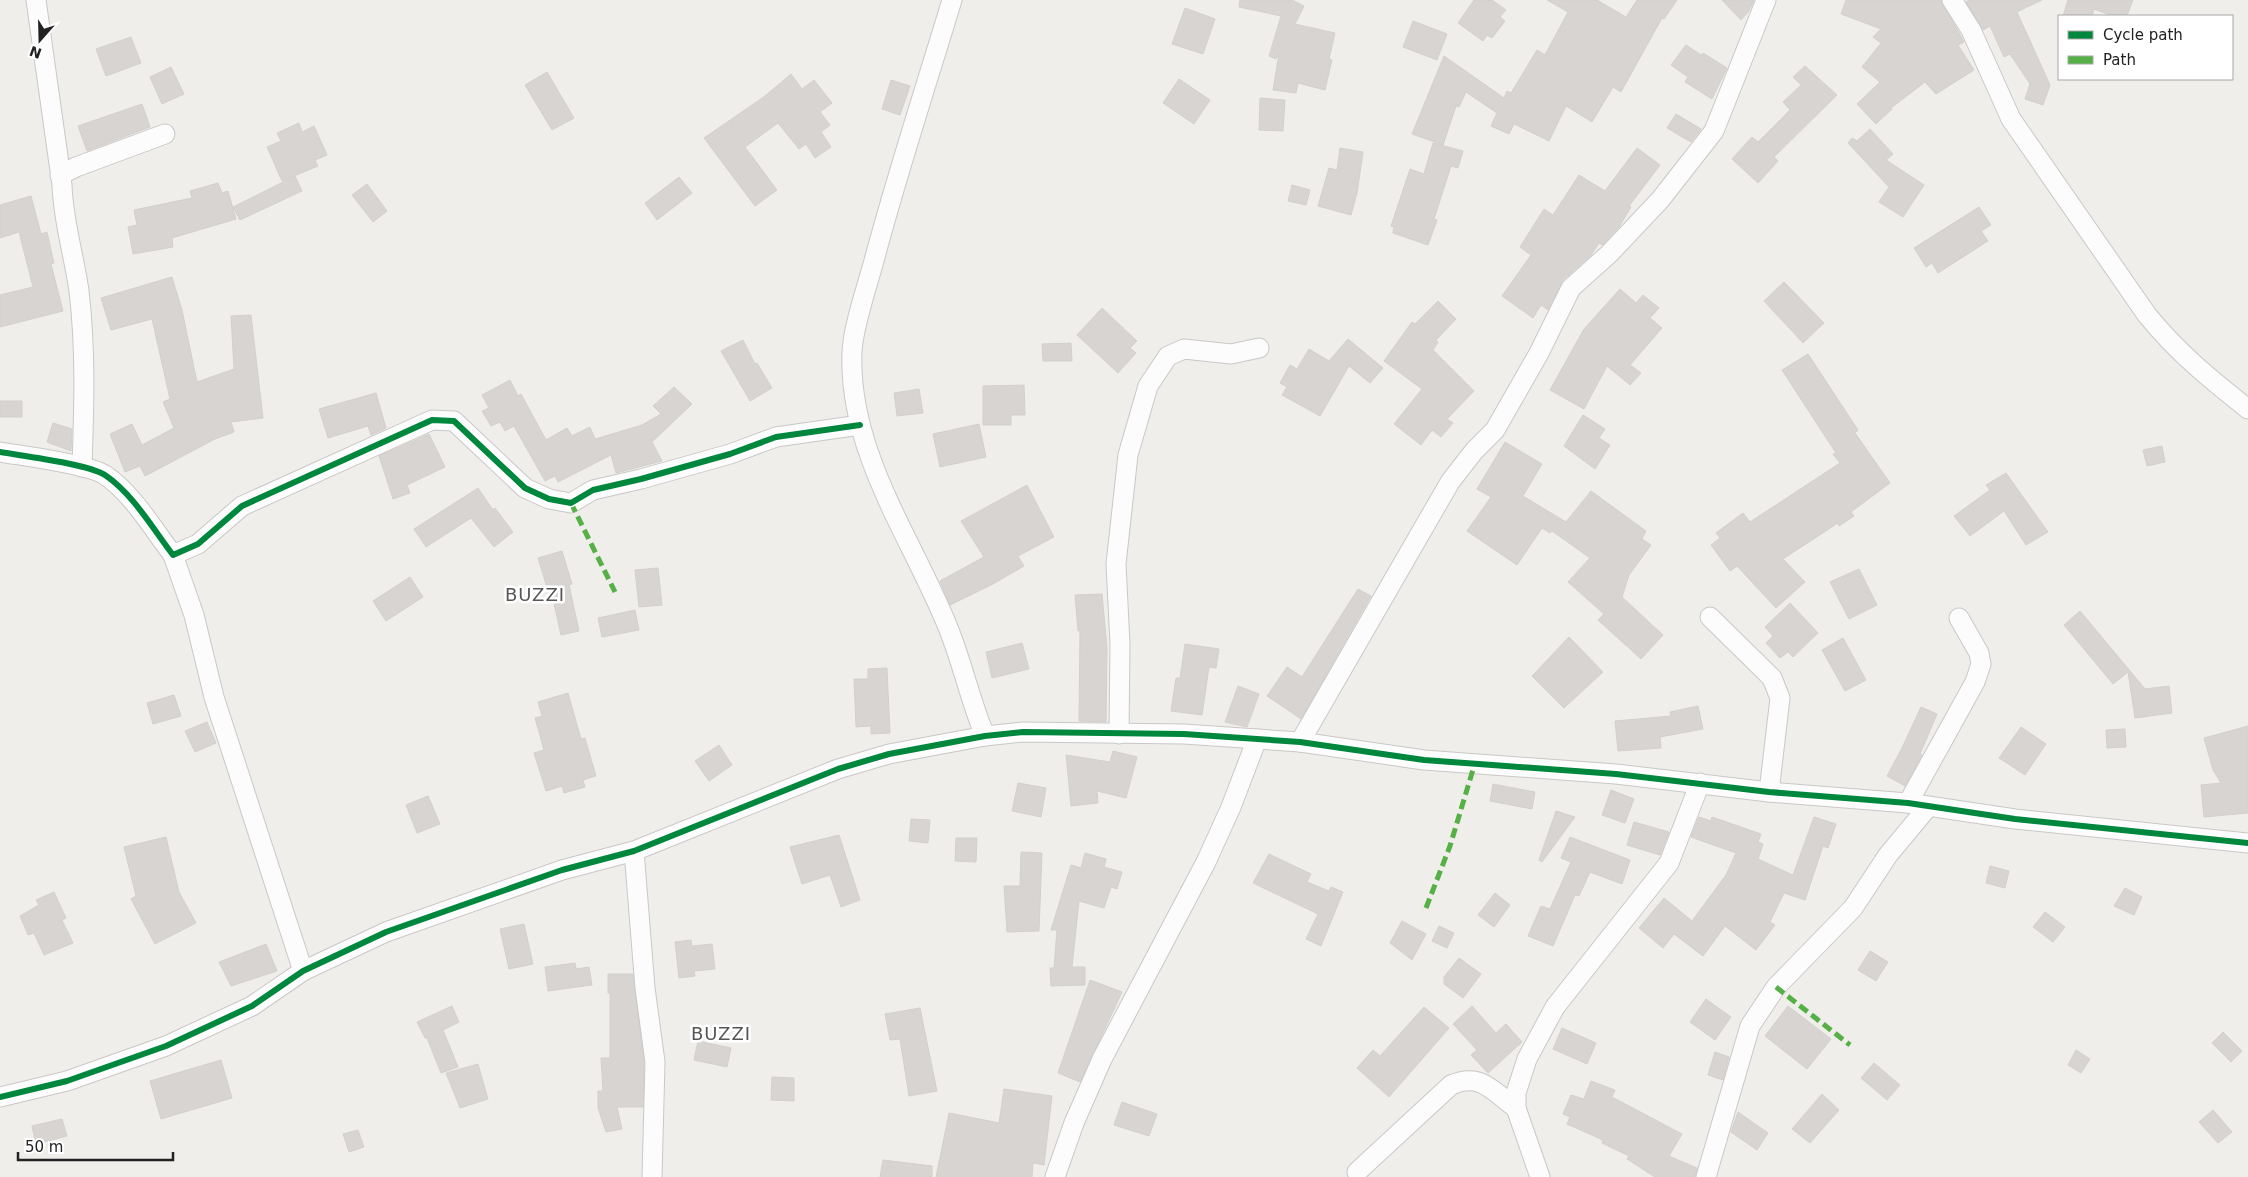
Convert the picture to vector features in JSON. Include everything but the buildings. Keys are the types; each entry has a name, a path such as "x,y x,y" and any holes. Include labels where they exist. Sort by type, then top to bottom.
{"street":[{"path":"36,0 60,175 62,204 78,290 85,359 82,467"},
{"path":"952,0 888,207 852,350 852,378 860,425 890,505 947,626 972,706 985,736"},
{"path":"1300,742 1450,482 1474,451 1495,430 1539,353 1571,288 1609,254 1660,200 1714,132 1766,0"},
{"path":"1952,0 1971,30 2011,119 2148,315 2169,342 2191,364 2248,409"},
{"path":"60,175 76,167 164,134"},
{"path":"1119,734 1120,644 1116,564 1128,455 1148,386 1168,356 1184,350 1231,354 1259,348"},
{"path":"173,554 198,544 242,506 432,420 454,420 525,488 549,499 571,503 593,490 641,479 730,454 776,437 860,425"},
{"path":"0,452 82,467 105,474 126,494 173,554 194,614 214,697 303,971"},
{"path":"1710,617 1772,678 1780,698 1769,792"},
{"path":"1908,803 1975,682 1981,664 1979,652 1959,618"},
{"path":"0,1097 66,1081 166,1046 252,1006 303,971 386,932 562,870 634,851 838,769 889,754 985,736 1023,732 1184,734 1300,742 1424,760 1616,774 1769,792 1908,803 1928,808 2102,829 2248,843"},
{"path":"1055,1177 1074,1123 1102,1059 1206,862 1232,807 1257,739"},
{"path":"1540,1177 1516,1108 1516,1093 1527,1059 1555,1007 1669,863 1700,783"},
{"path":"1706,1177 1750,1026 1776,987 1853,908 1888,855 1928,808"},
{"path":"634,851 646,988 655,1062 652,1177"},
{"path":"1357,1172 1451,1085 1462,1080 1476,1079 1516,1108"}],"marked path":[{"path":"571,503 615,592"},
{"path":"1426,908 1450,846 1475,763"},
{"path":"1776,987 1850,1045"}],"cycle path":[{"path":"0,452 85,467 105,475 134,502 173,555 198,544 242,506 432,420 454,421 525,488 549,499 571,503 593,490 641,479 730,454 776,437 860,425"},
{"path":"0,1097 67,1081 166,1046 252,1006 303,971 386,932 562,870 634,851 838,769 889,754 985,736 1023,732 1184,734 1300,742 1424,760 1616,774 1769,792 1908,803 2015,819 2248,843"}],"district":[{"name":"BUZZI","path":"535,595"},
{"name":"BUZZI","path":"721,1034"}]}
